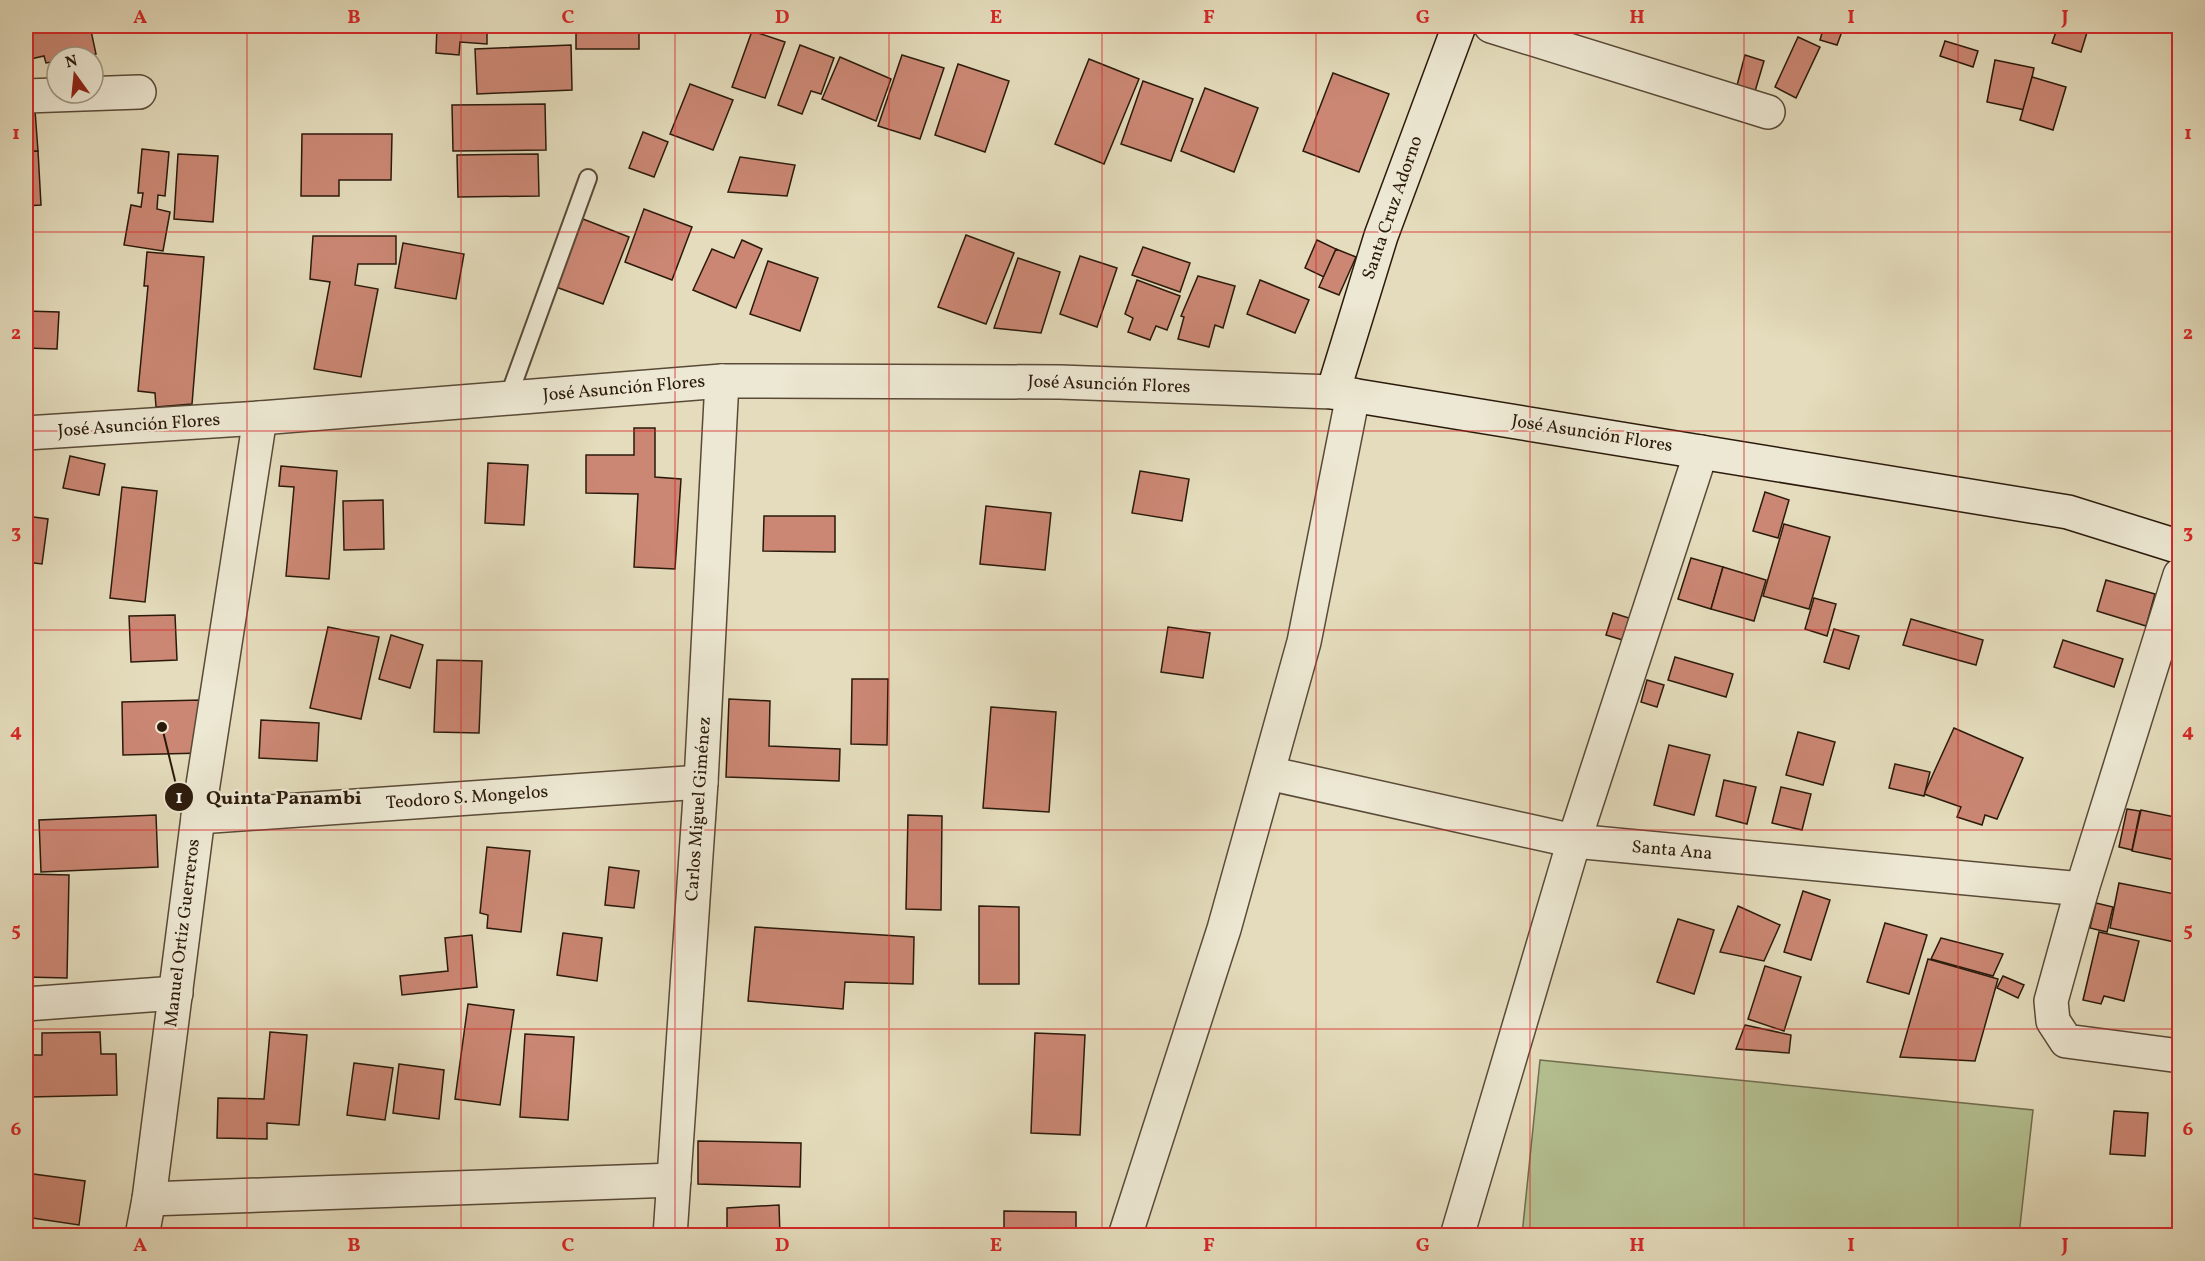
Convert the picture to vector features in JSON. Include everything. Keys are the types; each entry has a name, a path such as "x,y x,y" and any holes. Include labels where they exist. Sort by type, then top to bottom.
{"street":[{"name":"Santa Cruz Adorno","path":"1125,1236 1224,929 1304,642 1343,393 1381,236 1459,26"},
{"path":"1491,26 1768,112"},
{"path":"26,96 139,92"},
{"name":"José Asunción Flores","path":"26,434 260,418 722,381 1060,382 1343,393 2068,512 2180,548"},
{"name":"Carlos Miguel Giménez","path":"670,1236 701,782 722,381"},
{"name":"Manuel Ortiz Guerreros","path":"142,1236 149,1199 198,817 260,418"},
{"path":"1457,1236 1574,842 1701,452"},
{"path":"2180,575 2082,889 2051,1001 2054,1021 2066,1041 2180,1056"},
{"name":"Santa Ana","path":"1268,773 1574,842 2082,889"},
{"name":"Teodoro S. Mongelos","path":"198,817 701,782"},
{"path":"26,1004 176,993"},
{"path":"149,1199 674,1180"}],"lane":[{"path":"508,398 588,178"}],"green space":[{"path":"1540,1060 2033,1110 2019,1235 1522,1235"}],"building":[{"path":"26,26 90,26 94,45 45,45 45,60 44,56 26,60"},
{"path":"437,26 487,26 487,44 460,42 459,55 436,53"},
{"path":"576,26 639,26 639,49 576,49"},
{"path":"1824,26 1844,26 1837,45 1820,40"},
{"path":"2058,26 2089,26 2081,52 2052,43"},
{"path":"752,31 785,42 765,98 732,87"},
{"path":"1798,37 1820,47 1796,98 1775,87"},
{"path":"1945,41 1978,51 1973,67 1940,56"},
{"path":"571,45 572,90 477,94 475,49"},
{"path":"800,45 834,58 821,94 811,91 802,114 778,105"},
{"path":"902,55 944,68 920,139 878,126"},
{"path":"1745,55 1764,61 1753,98 1735,93"},
{"path":"840,57 891,79 876,121 822,99"},
{"path":"1089,59 1139,79 1104,164 1055,144"},
{"path":"1995,60 2034,68 2025,110 1987,102"},
{"path":"958,64 1009,81 985,152 935,135"},
{"path":"1333,73 1389,94 1359,172 1303,151"},
{"path":"2032,77 2066,87 2053,130 2020,120"},
{"path":"1143,81 1193,99 1171,161 1121,144"},
{"path":"690,84 733,100 713,150 670,134"},
{"path":"1205,88 1258,108 1234,172 1181,151"},
{"path":"545,104 546,150 453,151 452,105"},
{"path":"35,110 38,151 26,152 26,111"},
{"path":"643,132 668,142 654,177 629,168"},
{"path":"302,134 392,134 391,180 339,180 339,196 301,196"},
{"path":"142,149 169,152 165,196 158,195 157,209 170,212 163,251 124,245 131,205 141,207 143,193 138,193"},
{"path":"38,151 41,205 26,206 26,152"},
{"path":"178,154 218,156 213,222 174,219"},
{"path":"538,154 539,196 458,197 457,155"},
{"path":"740,157 795,165 787,196 728,192"},
{"path":"644,209 692,227 672,280 625,262"},
{"path":"26,211 29,211 32,249 26,250"},
{"path":"583,219 629,237 603,304 556,287"},
{"path":"966,235 1014,253 986,324 938,307"},
{"path":"313,236 396,236 396,264 358,264 355,285 378,289 361,377 314,369 330,282 310,279"},
{"path":"742,240 762,249 736,308 693,290 712,249 734,258"},
{"path":"1317,240 1336,249 1324,277 1305,268"},
{"path":"403,243 464,254 456,299 395,288"},
{"path":"1143,247 1190,263 1180,292 1132,275"},
{"path":"1336,249 1356,257 1339,295 1319,287"},
{"path":"147,252 204,257 192,404 156,407 155,393 138,391 148,286 144,286"},
{"path":"1080,256 1117,268 1097,327 1060,314"},
{"path":"1018,258 1060,272 1041,333 994,328"},
{"path":"768,261 818,278 800,331 750,314"},
{"path":"1198,276 1235,286 1223,328 1215,325 1209,347 1178,339 1184,317 1181,316"},
{"path":"1137,280 1180,296 1167,330 1156,326 1150,340 1128,332 1133,318 1125,314"},
{"path":"1260,280 1309,300 1295,333 1247,314"},
{"path":"26,311 59,312 57,349 26,348"},
{"path":"634,428 655,428 655,477 681,479 675,569 634,567 638,494 586,493 586,455 634,455"},
{"path":"70,456 105,464 99,495 63,488"},
{"path":"488,463 528,465 524,525 485,523"},
{"path":"281,466 337,471 329,579 286,576 294,487 279,486"},
{"path":"1140,471 1189,479 1182,521 1132,513"},
{"path":"122,487 157,491 145,602 110,598"},
{"path":"1765,492 1789,500 1778,538 1753,531"},
{"path":"383,500 384,549 344,550 343,501"},
{"path":"986,506 1051,513 1045,570 980,564"},
{"path":"26,516 48,519 42,564 26,562"},
{"path":"764,516 835,516 835,552 763,551"},
{"path":"1784,524 1830,537 1809,609 1763,596"},
{"path":"1691,558 1723,567 1711,609 1678,599"},
{"path":"1723,567 1766,580 1754,621 1711,609"},
{"path":"2106,580 2155,594 2146,626 2097,611"},
{"path":"1814,598 1836,604 1827,636 1805,629"},
{"path":"1613,613 1632,619 1626,641 1606,635"},
{"path":"175,615 177,660 131,662 129,616"},
{"path":"1911,619 1983,640 1976,665 1903,645"},
{"path":"328,627 379,637 361,719 310,708"},
{"path":"1168,627 1210,633 1203,678 1161,672"},
{"path":"1834,629 1859,636 1849,669 1824,662"},
{"path":"391,635 423,645 410,688 379,679"},
{"path":"2063,640 2123,659 2114,687 2054,667"},
{"path":"1675,657 1733,674 1726,697 1668,680"},
{"path":"437,660 482,661 479,733 434,732"},
{"path":"852,679 888,679 887,745 851,744"},
{"path":"1647,680 1664,685 1657,707 1641,702"},
{"path":"729,699 770,701 769,746 840,749 839,781 726,777"},
{"path":"201,700 202,753 123,755 122,702"},
{"path":"991,707 1056,712 1049,812 983,808"},
{"path":"261,720 319,723 317,761 259,758"},
{"path":"1954,728 2023,758 1997,819 1985,815 1982,825 1957,817 1961,807 1924,794"},
{"path":"1798,732 1835,742 1823,785 1786,775"},
{"path":"1669,745 1710,755 1694,815 1654,805"},
{"path":"1895,764 1930,772 1924,796 1889,788"},
{"path":"1724,780 1756,787 1747,824 1716,816"},
{"path":"1781,787 1811,794 1802,830 1772,823"},
{"path":"2127,809 2140,811 2132,850 2119,847"},
{"path":"2141,810 2180,818 2180,861 2132,851"},
{"path":"156,815 158,867 41,872 39,820"},
{"path":"908,815 942,816 941,910 906,909"},
{"path":"487,847 530,851 521,932 487,928 488,915 480,913"},
{"path":"609,867 639,871 634,908 605,905"},
{"path":"26,874 69,875 67,978 26,977"},
{"path":"2119,883 2180,895 2179,943 2110,928"},
{"path":"1803,891 1830,900 1811,960 1784,952"},
{"path":"2096,903 2113,907 2107,932 2090,928"},
{"path":"979,906 1019,907 1019,984 979,984"},
{"path":"1738,906 1780,925 1764,961 1720,952"},
{"path":"1678,919 1714,930 1694,994 1657,982"},
{"path":"1885,923 1927,935 1909,994 1867,982"},
{"path":"755,927 914,937 913,984 845,982 843,1009 748,1001"},
{"path":"2099,932 2139,941 2124,1001 2104,996 2101,1004 2083,1000"},
{"path":"563,933 602,938 597,981 557,975"},
{"path":"472,935 477,987 402,995 400,976 448,971 445,938"},
{"path":"1941,938 2003,954 1993,976 1931,959"},
{"path":"1928,959 1998,979 1975,1061 1900,1057"},
{"path":"1765,966 1801,977 1784,1031 1748,1019"},
{"path":"2003,976 2024,985 2018,998 1997,988"},
{"path":"468,1004 514,1010 500,1105 455,1099"},
{"path":"1745,1025 1791,1035 1789,1053 1736,1049"},
{"path":"100,1032 101,1054 116,1054 117,1095 30,1097 29,1055 42,1055 42,1033"},
{"path":"270,1032 307,1035 299,1125 267,1123 267,1139 217,1138 218,1098 264,1099"},
{"path":"1035,1033 1085,1035 1080,1135 1031,1133"},
{"path":"525,1034 574,1037 568,1120 520,1117"},
{"path":"354,1063 393,1068 385,1120 347,1115"},
{"path":"399,1064 444,1070 439,1119 393,1113"},
{"path":"2114,1111 2148,1113 2145,1156 2110,1154"},
{"path":"698,1141 801,1143 800,1187 698,1184"},
{"path":"26,1173 85,1181 79,1225 26,1217"},
{"path":"779,1205 780,1236 727,1236 727,1208"},
{"path":"1004,1211 1076,1212 1076,1236 1004,1236"}],"place":[{"name":"Quinta Panambi","path":"162,727"}]}
